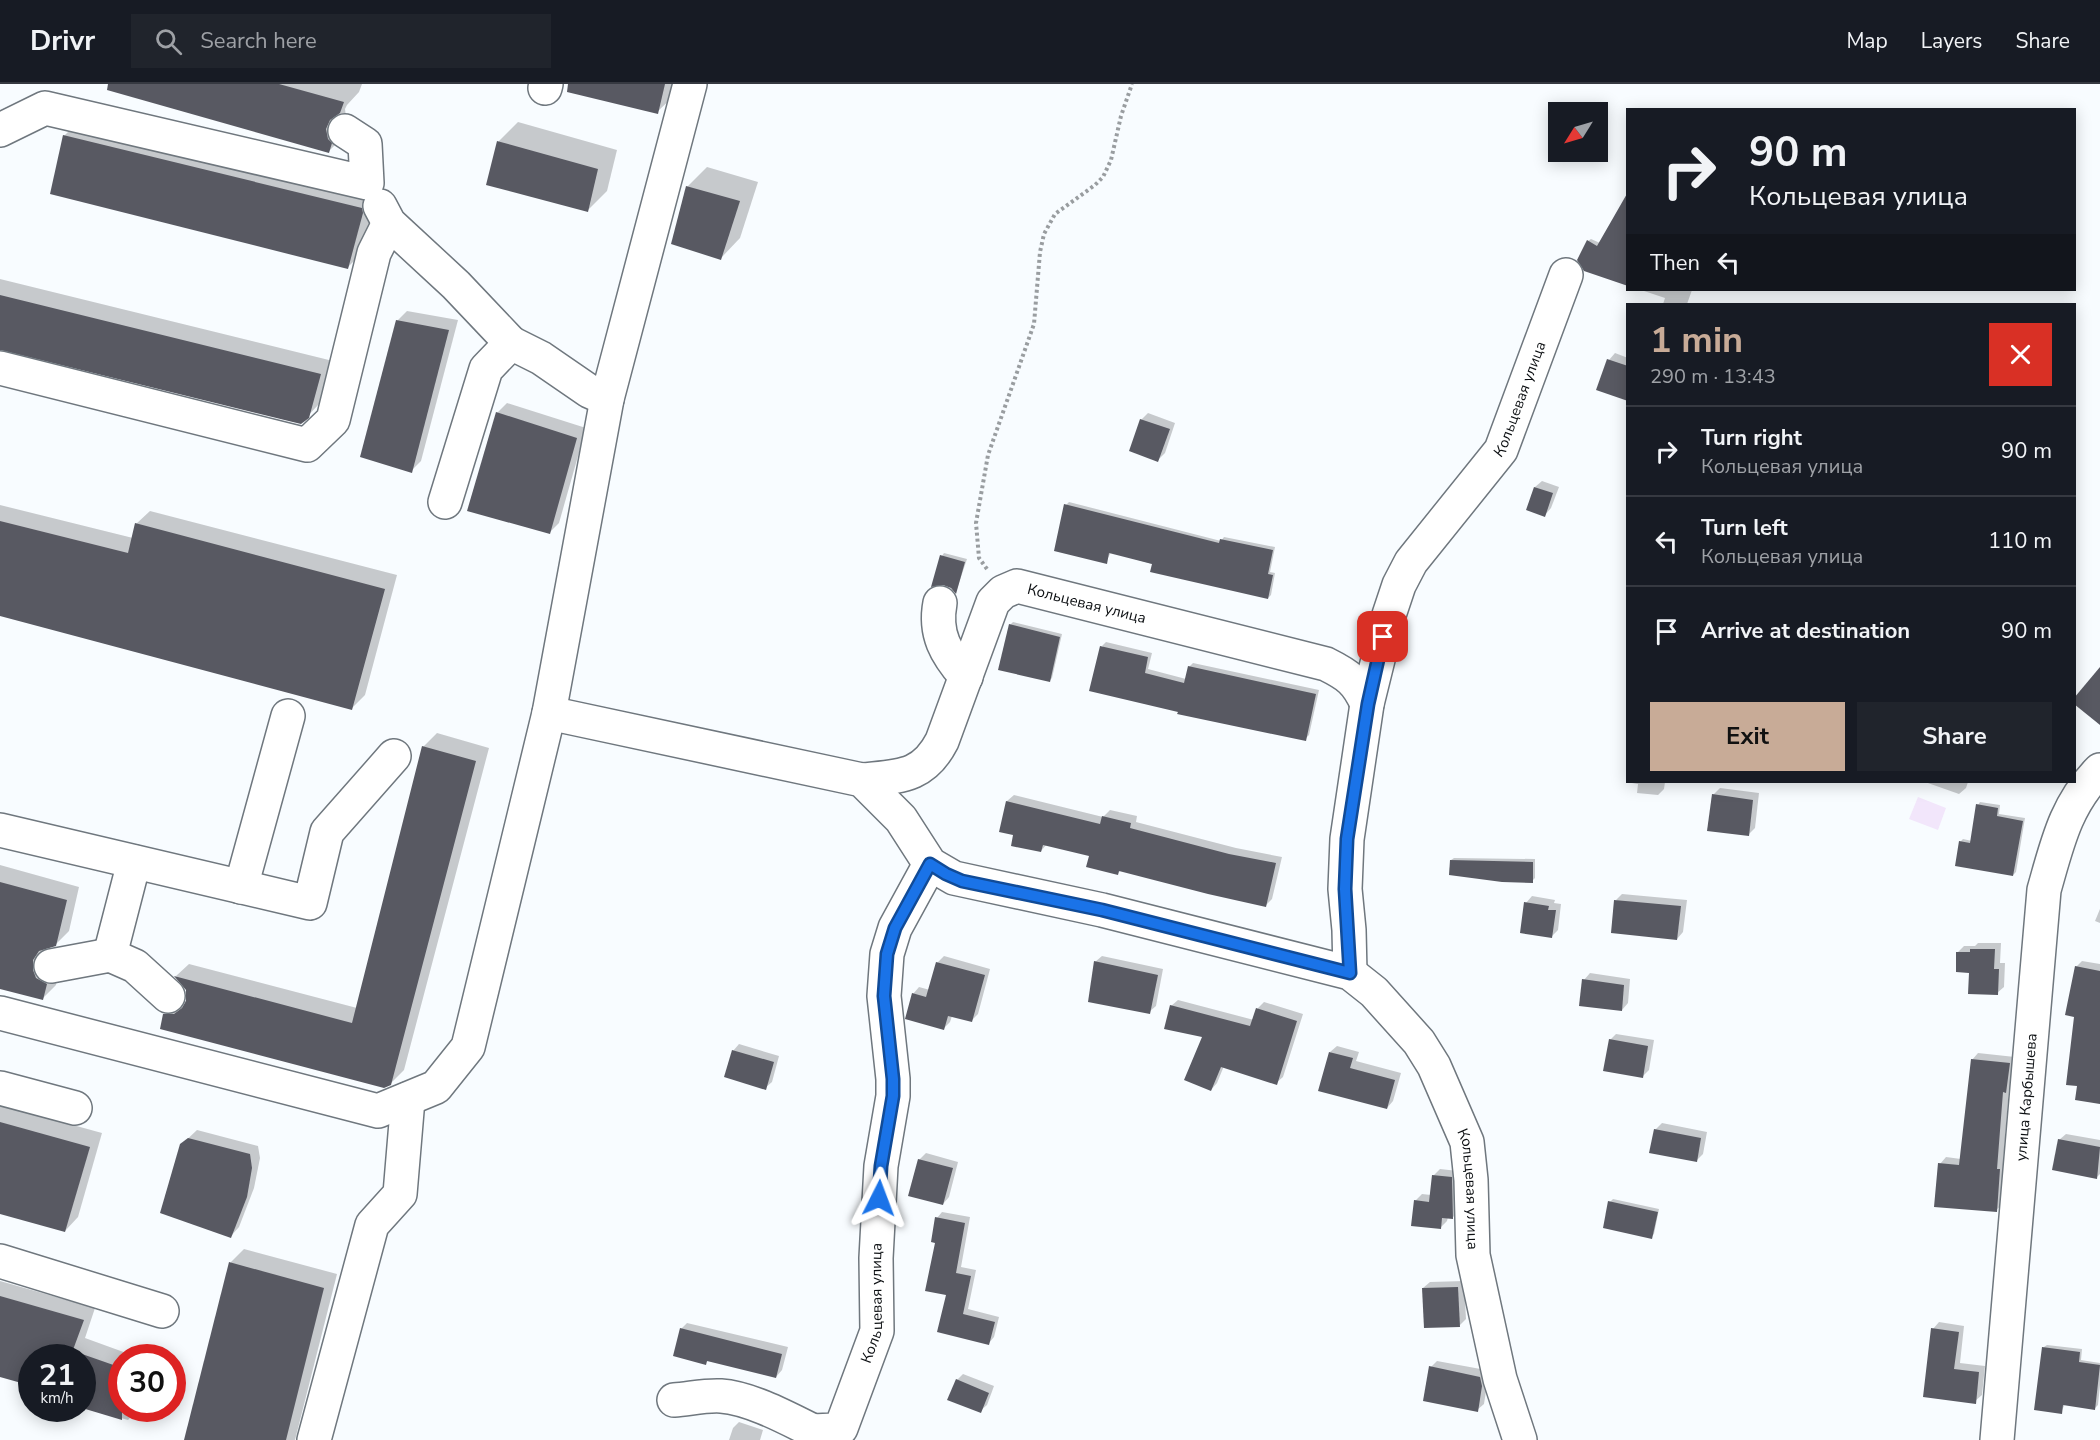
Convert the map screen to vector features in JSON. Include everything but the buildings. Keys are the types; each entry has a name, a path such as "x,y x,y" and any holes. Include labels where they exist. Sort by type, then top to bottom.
{"street":[{"path":"0,1013 378,1111 436,1087 468,1047 549,713 607,399 690,84"},
{"path":"0,130 45,108 367,183"},
{"path":"345,131 365,144 367,183 389,223 456,285 511,343 541,358 589,391 607,399"},
{"path":"0,368 307,445 333,420 374,253 389,223"},
{"name":"Кольцевая улица","path":"1350,973 1345,889 1347,839 1368,704 1389,615 1399,585 1412,562 1501,450 1566,275"},
{"path":"445,502 486,369 511,343"},
{"name":"Кольцевая улица","path":"1003,592 1012,587 1021,586 1326,664 1355,681 1368,704"},
{"path":"549,713 862,780 903,776 926,764 942,741 993,602 1003,592"},
{"path":"940,603 938,619 941,640 952,662 966,677"},
{"path":"241,887 288,716"},
{"path":"0,830 310,903 327,832 394,756"},
{"name":"улица Карбышева","path":"1996,1440 2044,891 2067,816 2088,775"},
{"path":"862,780 901,819 930,864"},
{"path":"110,955 134,862"},
{"name":"Кольцевая улица","path":"813,1436 841,1428 877,1331 876,1258 881,1166 893,1096 884,1011 885,975 889,946 895,928 930,864 962,881 1102,910 1350,973 1374,992 1419,1042 1434,1066 1467,1142 1472,1180 1473,1255 1500,1379 1520,1440"},
{"path":"51,966 110,955 135,966 168,996"},
{"path":"0,1088 75,1108"},
{"path":"314,1440 372,1225 400,1194 408,1099"},
{"path":"0,1261 162,1311"},
{"path":"674,1401 720,1396 737,1399 792,1420 813,1436"}],"path":[{"path":"1003,592 979,558 976,523 988,455 1034,324 1040,252 1044,234 1055,214 1103,177 1111,160 1121,116 1132,84"}],"shaded area":[{"path":"1918,797 1946,808 1938,830 1909,819"}],"route":[{"path":"879,1198 881,1166 893,1096 892,1069 884,1011 887,954 904,908 930,864 962,881 1102,910 1350,973 1345,889 1347,839 1368,704 1383,637"}]}
